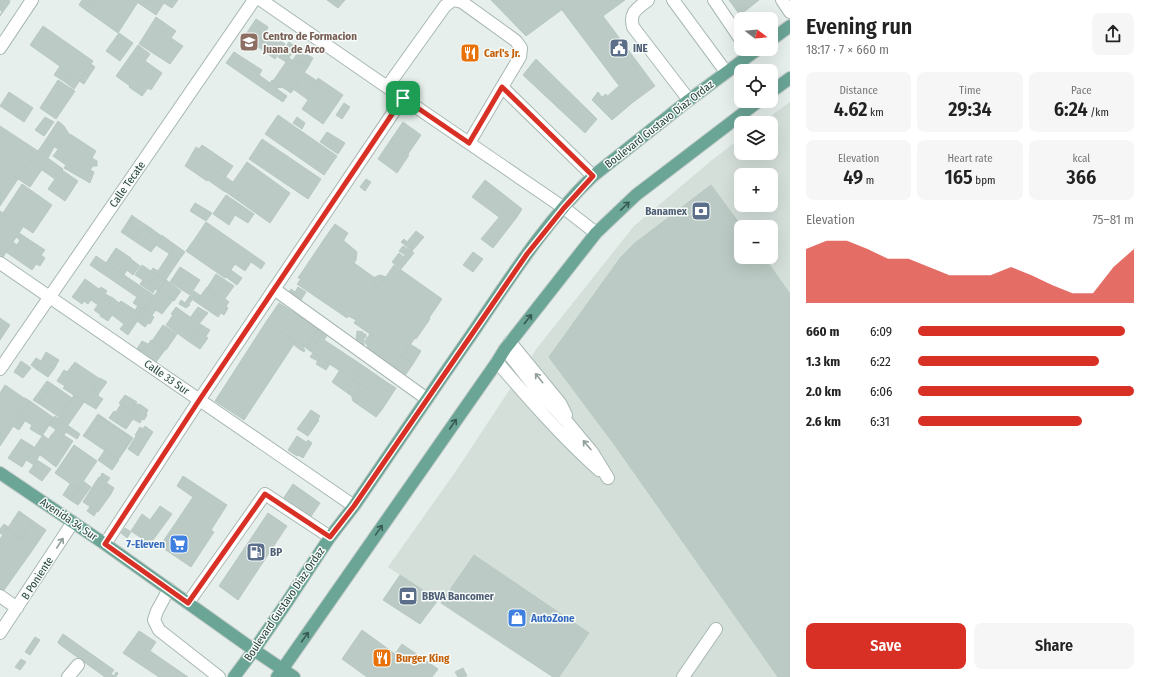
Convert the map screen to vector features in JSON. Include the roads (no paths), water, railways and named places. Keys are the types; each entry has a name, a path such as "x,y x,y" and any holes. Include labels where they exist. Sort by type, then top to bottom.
{"main road":[{"path":"778,35 790,26"},
{"name":"Boulevard Gustavo Díaz Ordaz","path":"234,677 287,602 330,537 354,506 527,254 564,208 593,176 746,56"},
{"path":"778,87 790,78"},
{"path":"280,673 507,346 596,233 636,195 749,108"},
{"name":"Avenida 34 Sur","path":"0,473 169,589 254,650 280,673 294,677"}],"street":[{"path":"0,48 32,0"},
{"name":"Calle Tecate","path":"0,369 254,0"},
{"path":"261,0 564,208 596,233"},
{"path":"387,87 445,6 453,0 462,2 516,41 521,48 520,57 469,143"},
{"path":"648,0 634,12 631,19 633,27 689,100"},
{"path":"714,0 734,30"},
{"path":"782,0 790,12"},
{"path":"677,1 726,72"},
{"path":"502,87 593,176"},
{"path":"105,544 274,288 403,98"},
{"name":"Calle 33 Sur","path":"0,263 354,506"},
{"path":"274,288 427,400"},
{"path":"497,362 532,403 585,458 608,478 592,452 567,422 537,390 507,346"},
{"path":"188,603 265,494 330,537"},
{"name":"B Poniente","path":"0,634 73,522"},
{"path":"169,589 157,610 154,620 159,630 219,677"},
{"path":"0,596 17,608"},
{"path":"683,677 716,629"},
{"path":"68,677 78,665"}],"place":[{"name":"Centro de Formacion Juana de Arco","path":"249,42"},
{"name":"INE","path":"619,48"},
{"name":"Carl's Jr.","path":"470,53"},
{"name":"Banamex","path":"701,211"},
{"name":"7-Eleven","path":"179,544"},
{"name":"BP","path":"256,552"},
{"name":"BBVA Bancomer","path":"408,596"},
{"name":"AutoZone","path":"517,618"},
{"name":"Burger King","path":"382,658"}]}
